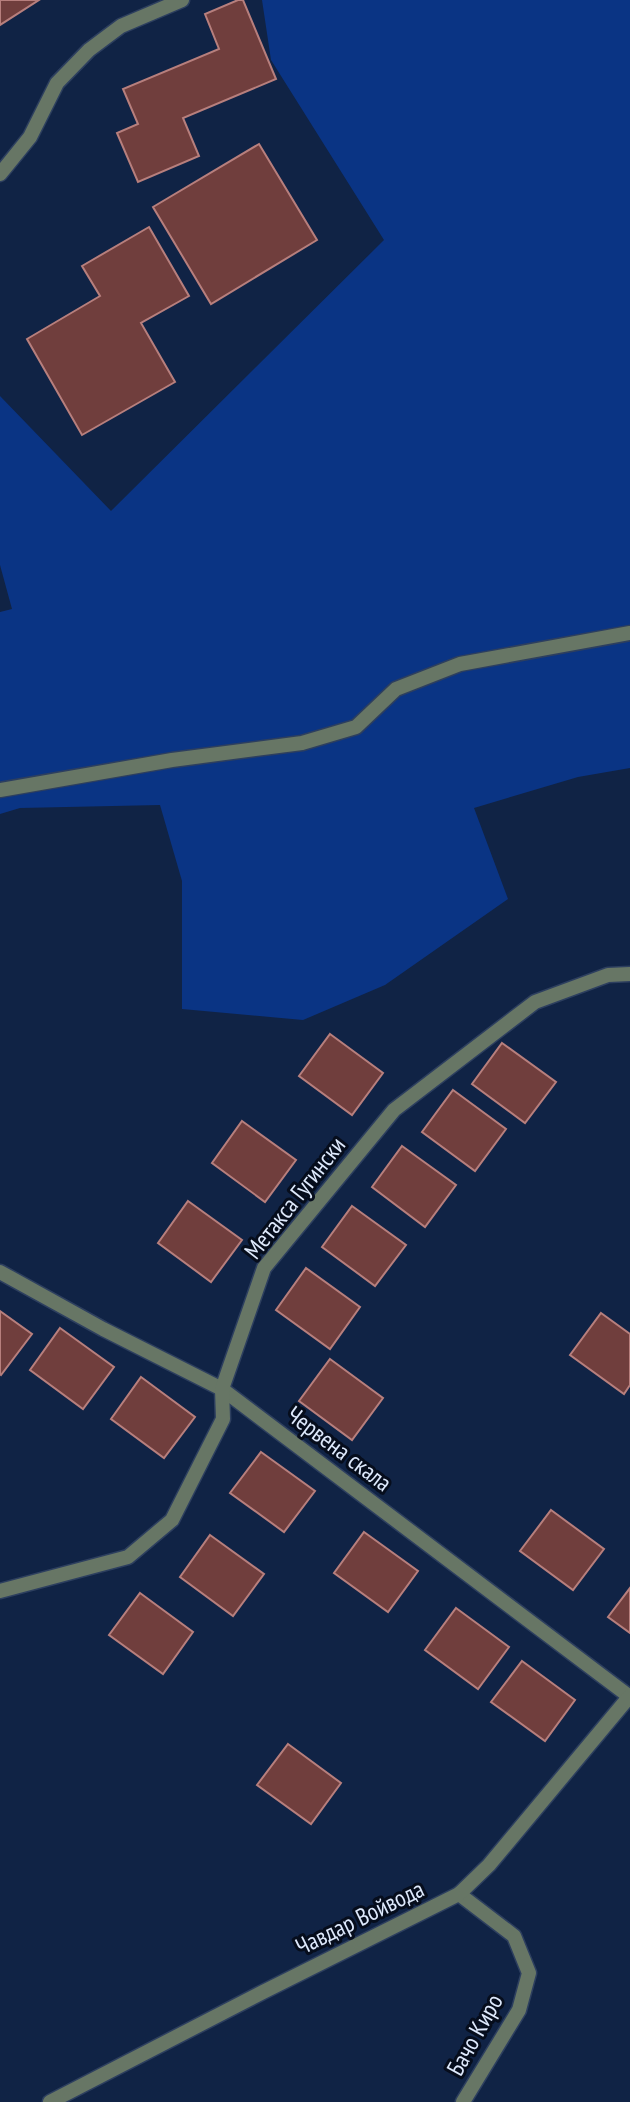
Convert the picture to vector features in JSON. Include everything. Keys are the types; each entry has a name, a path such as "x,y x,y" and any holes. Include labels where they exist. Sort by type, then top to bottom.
{"street":[{"path":"0,174 30,137 57,83 89,50 121,26 182,0"},
{"path":"0,790 173,760 303,743 356,727 396,689 460,664 630,633"},
{"name":"Метакса Гугински","path":"0,1591 128,1558 172,1520 223,1419 222,1389 264,1268 394,1110 535,1002 608,975 630,974"},
{"name":"Червена скала","path":"0,1272 103,1329 222,1389 630,1697"},
{"name":"Чавдар Войвода","path":"50,2102 459,1894 489,1865 630,1697"},
{"name":"Бачо Киро","path":"459,1894 514,1936 529,1973 519,2010 463,2102"}],"shaded area":[{"path":"262,0 630,0 630,768 578,777 474,808 508,899 385,985 303,1020 182,1009 182,881 160,805 20,808 0,814 0,612 12,609 0,565 0,396 111,511 384,240 271,60"}],"building":[{"path":"0,0 39,0 0,25"},
{"path":"243,0 276,79 183,118 199,156 138,182 117,133 138,124 123,89 219,49 205,14"},
{"path":"259,144 317,240 211,304 153,207"},
{"path":"149,227 189,296 141,323 175,382 82,435 27,339 100,296 82,266"},
{"path":"330,1034 383,1073 352,1115 299,1076"},
{"path":"502,1043 556,1082 525,1123 472,1084"},
{"path":"453,1090 506,1129 475,1171 422,1132"},
{"path":"242,1121 296,1160 265,1202 212,1163"},
{"path":"402,1146 456,1185 425,1227 372,1187"},
{"path":"188,1201 242,1240 211,1282 158,1243"},
{"path":"352,1206 406,1245 375,1286 322,1247"},
{"path":"306,1268 360,1307 330,1349 276,1310"},
{"path":"0,1311 32,1334 1,1375 0,1374"},
{"path":"601,1313 630,1334 630,1385 624,1394 570,1355"},
{"path":"60,1328 114,1367 83,1409 30,1370"},
{"path":"330,1359 383,1398 352,1440 299,1401"},
{"path":"141,1377 195,1417 164,1458 111,1419"},
{"path":"261,1452 315,1491 284,1532 230,1493"},
{"path":"551,1510 604,1549 573,1590 520,1551"},
{"path":"364,1532 418,1571 388,1612 334,1573"},
{"path":"210,1535 264,1574 233,1616 180,1577"},
{"path":"630,1588 630,1633 608,1617"},
{"path":"140,1593 193,1632 163,1674 109,1635"},
{"path":"456,1608 509,1647 478,1689 425,1650"},
{"path":"522,1661 575,1700 545,1741 491,1702"},
{"path":"288,1744 341,1783 311,1824 257,1785"}]}
